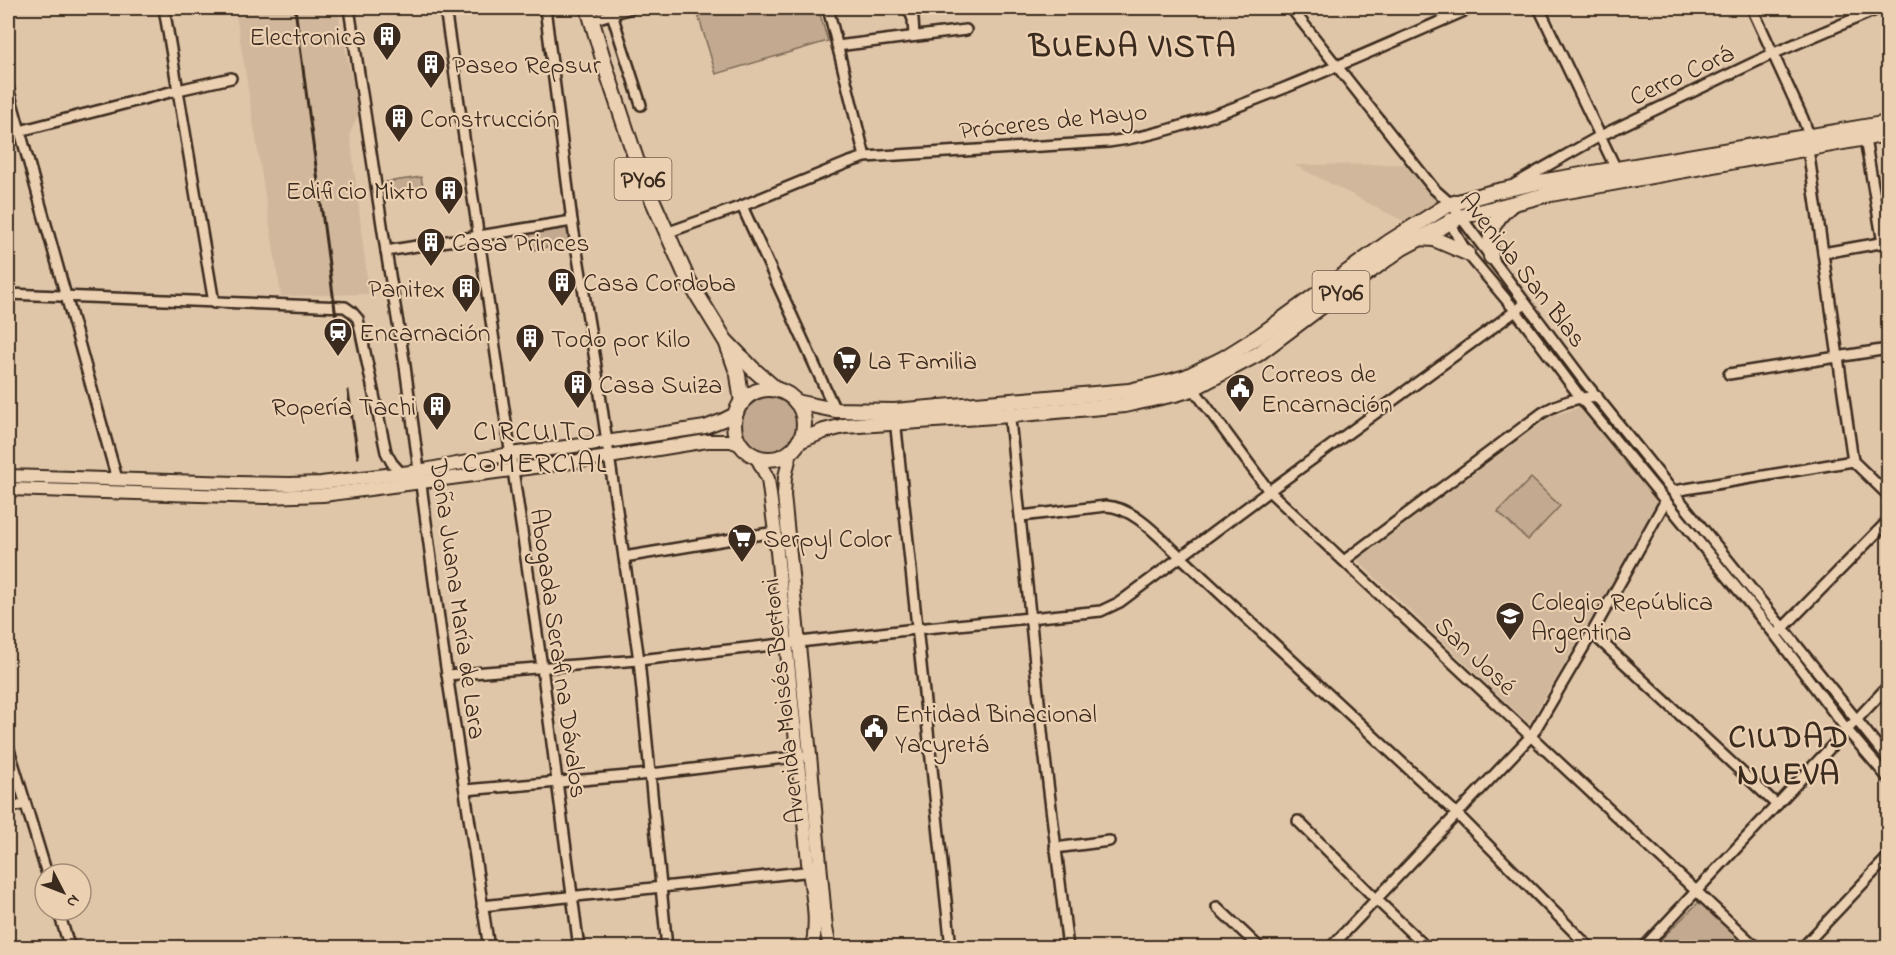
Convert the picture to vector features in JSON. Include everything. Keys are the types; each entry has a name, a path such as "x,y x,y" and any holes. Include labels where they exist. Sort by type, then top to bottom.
{"highway":[{"name":"PY06","path":"590,14 641,174 698,299 725,340 777,390 787,394 796,402 835,410 895,417"},
{"name":"PY06","path":"756,456 774,458 834,428 895,417 1009,409 1189,383 1258,354 1419,238 1455,219 1515,202 1808,142 1888,123"},
{"name":"PY06","path":"1189,383 1268,331 1389,242 1447,206 1507,189 1616,169 1808,142 1865,139 1888,135"},
{"path":"1491,257 1489,242 1492,229 1502,212 1515,202"},
{"path":"1419,238 1434,239 1467,253"},
{"name":"PY06","path":"725,340 738,375 740,408 735,422 736,432 742,446"},
{"path":"740,408 750,395 760,390 777,390"},
{"path":"795,446 804,423 796,402"},
{"path":"742,446 756,456"}],"main road":[{"path":"8,489 285,497 323,495 420,477 510,454 705,427 723,420 740,408"},
{"path":"8,476 321,483 400,473 420,477 512,469 609,457 713,440 731,441 742,446"},
{"name":"Avenida Moisés Bertoni","path":"795,446 785,477 784,495 799,642 804,756 815,871 830,948"},
{"name":"Avenida Moisés Bertoni","path":"756,456 768,478 786,643 804,756"},
{"name":"Avenida Moisés Bertoni","path":"812,948 815,930 815,871"}],"street":[{"path":"164,8 214,303"},
{"name":"Doña Juana María de Lara","path":"349,8 405,366 447,675 489,948"},
{"name":"Abogada Serafina Dávalos","path":"445,8 542,667 579,948"},
{"path":"545,8 573,221 639,660 667,948"},
{"path":"590,14 631,8"},
{"path":"828,8 865,157"},
{"path":"908,8 913,19 914,36"},
{"name":"Avenida San Blas","path":"1291,8 1339,66 1455,219 1491,257 1597,396 1888,759"},
{"name":"Próceres de Mayo","path":"666,233 742,206 865,157 1132,139 1234,108 1339,66 1471,8"},
{"path":"1539,8 1616,169"},
{"path":"1752,8 1803,119 1853,461 1888,495"},
{"name":"Cerro Corá","path":"1507,189 1600,136 1772,54 1880,8"},
{"path":"611,11 641,105"},
{"path":"837,46 966,30"},
{"path":"8,134 231,78"},
{"path":"8,88 117,479"},
{"path":"1823,253 1886,242 1865,139"},
{"path":"742,206 835,410"},
{"name":"Avenida San Blas","path":"1455,219 1457,236 1467,253 1515,310 1581,398 1776,636 1847,730 1888,778"},
{"path":"386,251 573,221"},
{"path":"8,294 340,306 352,312 358,319 386,452 400,473"},
{"path":"447,675 639,660 916,629 1089,613 1110,608 1525,304"},
{"path":"1729,374 1888,350"},
{"name":"San José","path":"1189,383 1269,491 1757,948"},
{"path":"1345,560 1554,405 1597,396"},
{"path":"1009,409 1055,848 1068,948"},
{"path":"895,417 951,948"},
{"path":"1674,491 1853,461"},
{"path":"1330,948 1532,735 1665,502"},
{"path":"1021,516 1106,506 1117,506 1136,516 1457,814 1590,948"},
{"path":"1776,636 1888,521"},
{"path":"624,557 775,532"},
{"path":"1592,633 1777,805"},
{"path":"1642,948 1888,686"},
{"path":"8,746 43,862"},
{"path":"465,790 651,774 804,756"},
{"path":"8,808 25,804"},
{"path":"1298,821 1427,948"},
{"path":"1055,848 1109,841"},
{"path":"1802,948 1888,857"},
{"path":"482,906 815,871"},
{"path":"1217,907 1260,948"},
{"path":"62,922 70,948"}],"shaded area":[{"path":"235,8 337,8 359,113 350,133 369,294 281,296"},
{"path":"696,8 818,8 828,41 716,74"},
{"path":"1413,164 1442,203 1405,222 1294,165"},
{"path":"421,177 423,187 388,194 386,182"},
{"path":"571,227 574,241 533,250 530,234"},
{"path":"765,397 775,397 790,405 796,414 798,425 796,436 790,445 775,453 765,453 754,448 747,441 742,430 742,420 747,409 754,402"},
{"name":"Colegio República Argentina","path":"1590,404 1664,494 1529,724 1357,560 1550,417"},
{"path":"1531,478 1560,506 1528,540 1498,512"},
{"path":"1701,900 1751,948 1652,948"}],"railway":[{"path":"295,8 337,325"},
{"path":"348,391 358,457"}],"place":[{"name":"Electronica","path":"387,62"},
{"name":"Paseo Repsur","path":"431,90"},
{"name":"Construcción","path":"399,144"},
{"name":"Edificio Mixto","path":"449,216"},
{"name":"Casa Princes","path":"431,268"},
{"name":"Casa Cordoba","path":"562,308"},
{"name":"Panitex","path":"466,314"},
{"name":"Encarnación","path":"338,358"},
{"name":"Todo por Kilo","path":"530,364"},
{"name":"La Familia","path":"847,386"},
{"name":"Casa Suiza","path":"578,410"},
{"name":"Correos de Encarnación","path":"1240,414"},
{"name":"Ropería Tachi","path":"437,432"},
{"name":"Serpyl Color","path":"742,564"},
{"name":"Colegio República Argentina","path":"1510,642"},
{"name":"Entidad Binacional Yacyretá","path":"874,754"}],"district":[{"name":"BUENA VISTA","path":"1133,45"},
{"name":"CIRCUITO COMERCIAL","path":"535,446"},
{"name":"CIUDAD NUEVA","path":"1789,754"}]}
